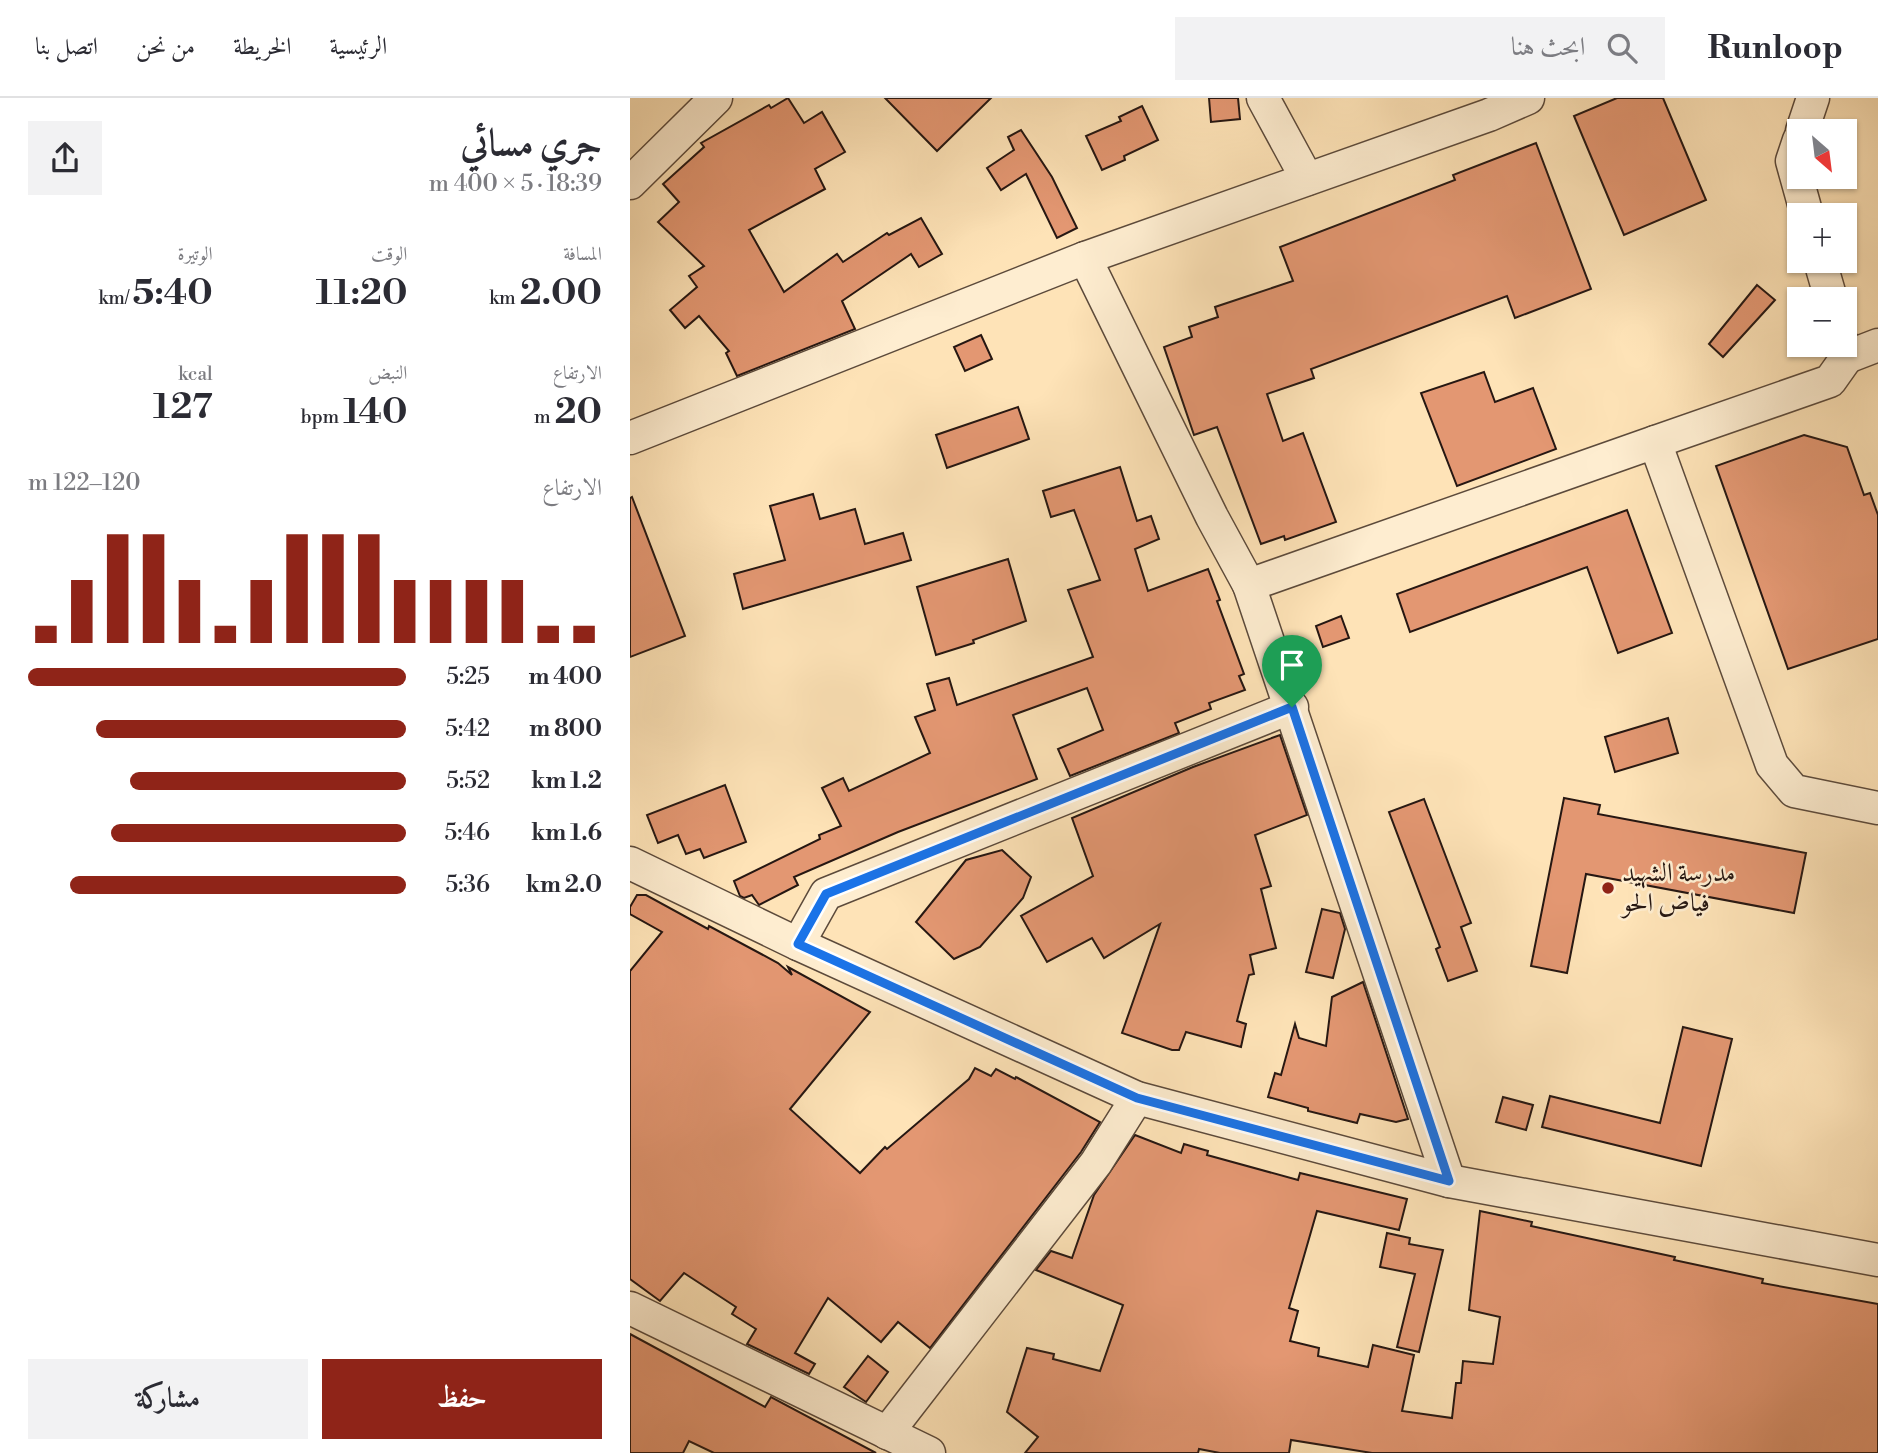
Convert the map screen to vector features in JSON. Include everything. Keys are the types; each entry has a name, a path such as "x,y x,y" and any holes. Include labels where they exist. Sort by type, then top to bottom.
{"street":[{"path":"1263,98 1307,179"},
{"path":"630,438 1085,258 1489,115 1528,98"},
{"path":"1806,119 1813,98"},
{"path":"630,183 707,101"},
{"path":"1085,258 1212,517 1249,585 1449,1181"},
{"path":"1857,349 1878,345"},
{"path":"1249,585 1830,381 1842,357"},
{"path":"1656,442 1772,765 1794,790 1878,808"},
{"path":"798,944 826,894 1292,707"},
{"path":"630,863 798,944 1137,1098 1449,1181 1878,1260"},
{"path":"887,1433 1096,1163 1137,1098"},
{"path":"630,1308 929,1453"}],"building":[{"path":"788,98 804,123 822,112 845,152 815,169 825,189 749,230 784,292 837,254 843,262 887,233 889,235 921,218 942,254 919,267 911,254 842,301 855,329 737,376 726,353 729,351 699,316 685,328 670,310 697,287 689,276 704,266 658,222 679,202 663,184 704,147 701,143 769,105 771,108"},
{"path":"885,98 991,98 937,151"},
{"path":"1209,98 1238,98 1240,119 1211,122"},
{"path":"1617,98 1663,98 1706,200 1624,235 1574,116"},
{"path":"1142,106 1158,140 1102,170 1086,136 1121,121 1119,117"},
{"path":"1021,130 1052,177 1077,228 1057,238 1026,174 1001,190 987,168 1014,150 1008,137"},
{"path":"1536,143 1591,289 1515,318 1507,296 1311,369 1314,378 1267,394 1283,441 1303,433 1336,522 1285,540 1284,536 1261,544 1217,427 1194,435 1164,347 1192,337 1189,327 1218,317 1215,307 1293,281 1280,247 1455,180 1453,175"},
{"path":"1757,285 1775,300 1723,357 1709,344"},
{"path":"981,335 992,359 965,371 954,347"},
{"path":"1484,372 1495,402 1533,388 1556,449 1457,486 1421,393"},
{"path":"1018,407 1029,439 947,468 936,435"},
{"path":"1804,435 1847,447 1864,495 1870,493 1878,515 1878,639 1788,669 1716,466"},
{"path":"1120,467 1137,521 1151,516 1159,539 1135,549 1148,591 1208,569 1244,674 1239,676 1245,690 1209,703 1211,709 1175,723 1179,733 1070,776 1058,749 1103,730 1087,688 1013,715 1037,779 898,832 794,877 798,885 759,905 752,895 744,898 740,896 734,881 841,826 822,788 843,778 849,791 930,753 915,717 935,710 927,684 949,678 957,705 1093,657 1068,590 1100,580 1074,510 1051,517 1043,491"},
{"path":"813,494 820,519 855,509 865,544 903,533 911,560 743,609 734,574 785,560 770,506"},
{"path":"632,497 685,636 630,657 630,498"},
{"path":"1627,510 1672,633 1618,653 1587,567 1410,632 1397,594"},
{"path":"1008,559 1026,621 973,640 974,643 936,655 917,587"},
{"path":"1341,616 1349,638 1323,647 1316,626"},
{"path":"1668,718 1678,753 1615,772 1605,737"},
{"path":"1280,735 1307,815 1255,835 1271,886 1261,889 1276,948 1250,955 1254,974 1249,975 1237,1021 1246,1024 1241,1047 1186,1032 1179,1050 1172,1050 1122,1033 1160,924 1104,958 1092,938 1047,962 1021,916 1093,876 1072,818 1193,767"},
{"path":"725,785 746,842 704,858 700,849 686,854 678,835 658,843 647,815"},
{"path":"1564,798 1600,805 1598,814 1806,853 1794,913 1586,874 1567,973 1531,966"},
{"path":"1424,799 1471,923 1461,927 1477,971 1448,981 1436,949 1440,947 1389,812"},
{"path":"1002,850 1031,877 1023,898 980,947 954,959 916,922 966,860"},
{"path":"637,895 646,895 708,929 709,926 778,963 792,975 788,967 870,1012 790,1109 860,1173 885,1147 887,1149 969,1079 975,1068 991,1076 996,1069 1015,1079 1016,1077 1100,1122 1081,1152 930,1348 898,1322 881,1342 828,1298 795,1353 815,1364 809,1374 747,1344 756,1329 732,1314 736,1307 684,1273 660,1301 630,1279 630,971 662,932 630,914 630,907"},
{"path":"1322,909 1340,913 1345,929 1333,978 1306,972"},
{"path":"1363,982 1408,1119 1396,1122 1360,1114 1357,1123 1308,1111 1308,1108 1268,1097 1275,1073 1281,1075 1295,1024 1299,1038 1326,1046 1332,997"},
{"path":"1683,1027 1732,1039 1701,1166 1542,1127 1550,1096 1660,1123"},
{"path":"1503,1097 1533,1105 1526,1130 1496,1122"},
{"path":"1135,1135 1181,1153 1184,1144 1208,1151 1207,1155 1298,1180 1300,1173 1407,1199 1399,1230 1317,1211 1289,1308 1298,1311 1290,1341 1319,1348 1318,1356 1368,1367 1373,1345 1414,1355 1402,1411 1452,1418 1456,1383 1461,1383 1463,1361 1493,1364 1500,1317 1469,1310 1480,1211 1532,1222 1531,1226 1763,1279 1762,1283 1878,1304 1878,1453 1372,1453 1291,1440 1289,1453 1220,1453 1199,1449 1198,1453 1025,1453 1038,1437 1007,1412 1027,1348 1054,1354 1053,1359 1100,1371 1123,1305 1036,1270 1051,1251 1072,1258 1094,1195"},
{"path":"1387,1233 1410,1238 1409,1244 1443,1250 1419,1352 1397,1347 1415,1274 1380,1267"},
{"path":"630,1334 765,1407 771,1397 876,1453 714,1453 689,1441 683,1453 630,1453"},
{"path":"868,1356 888,1372 866,1402 844,1387"}],"place":[{"name":"مدرسة الشهيد فياض الحو","path":"1608,888"}],"route":[{"path":"1292,707 1449,1181 1137,1098 798,944 826,894 1292,707"}]}
